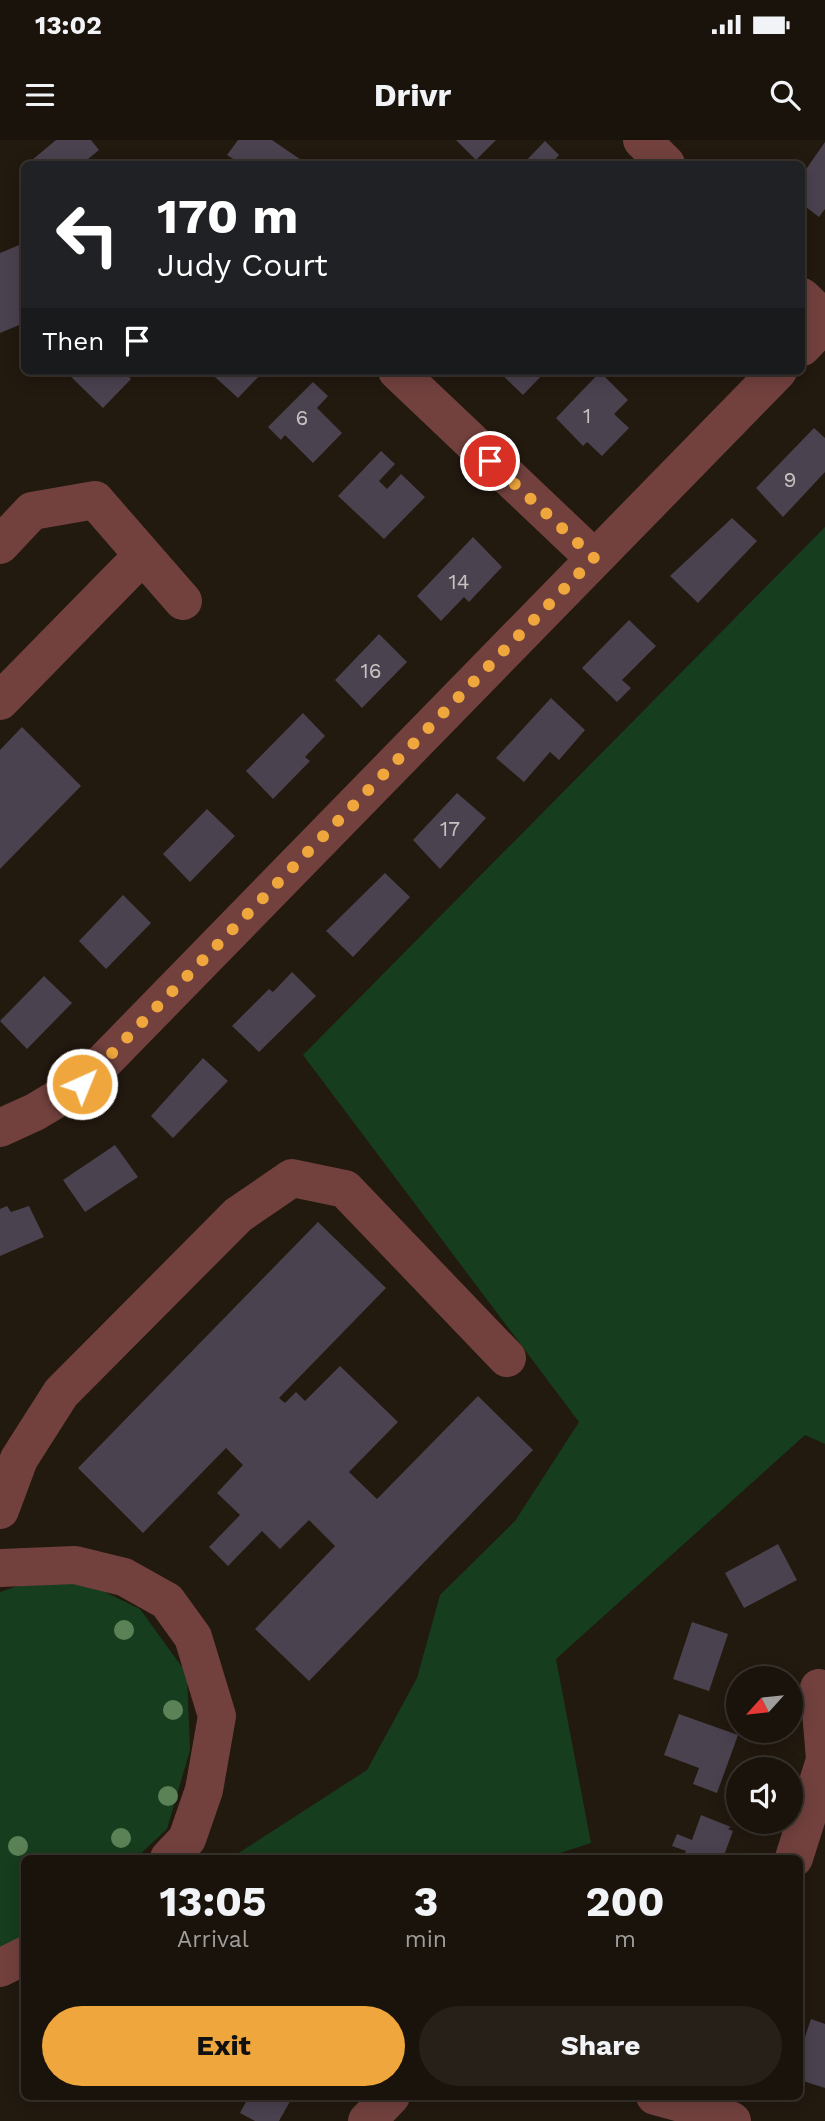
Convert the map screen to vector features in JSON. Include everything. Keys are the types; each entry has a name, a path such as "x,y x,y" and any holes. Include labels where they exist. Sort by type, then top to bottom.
{"street":[{"path":"642,140 663,161"},
{"path":"805,300 825,321 805,344"},
{"path":"401,375 594,558"},
{"path":"0,1128 36,1112 82,1084 774,375"},
{"path":"0,545 32,512 95,500 183,601"},
{"path":"0,701 143,555"},
{"path":"0,1510 19,1459 61,1393 238,1215 292,1178 345,1189 507,1358"},
{"path":"1,1563 75,1565 124,1577 167,1601 193,1637 218,1716 204,1790 187,1839 172,1855"},
{"path":"795,1855 825,1759 819,1688"},
{"path":"0,1968 21,1958"},
{"path":"367,2121 387,2100"},
{"path":"674,2100 721,2110"}],"green space":[{"path":"825,527 825,1444 805,1435 556,1659 591,1843 554,1855 236,1855 367,1770 417,1678 440,1595 515,1521 579,1422 303,1055"},
{"path":"41,1578 82,1581 140,1609 187,1674 190,1750 167,1829 139,1855 21,1855 21,1952 0,1958 0,1592"}],"building":[{"path":"56,140 91,140 99,150 86,161 32,160"},
{"path":"238,140 272,140 303,161 236,161 227,155"},
{"path":"456,140 496,140 476,160"},
{"path":"545,141 559,155 554,161 526,161"},
{"path":"825,142 825,209 819,217 805,206 805,171"},
{"path":"21,244 21,324 0,333 0,253"},
{"path":"69,375 127,375 131,379 103,408"},
{"path":"217,375 260,375 238,398 215,377"},
{"path":"502,375 542,375 523,395"},
{"path":"597,375 603,375 628,400 614,414 629,428 602,456 587,442 583,446 556,418"},
{"path":"313,382 328,396 317,408 342,433 313,463 285,435 281,440 268,427"},
{"path":"814,428 825,438 825,472 783,517 756,488"},
{"path":"381,451 395,464 379,481 387,489 401,474 425,497 384,539 338,496"},
{"path":"732,518 757,541 698,603 670,576"},
{"path":"473,537 502,567 469,602 464,597 441,621 417,596"},
{"path":"629,620 656,646 622,680 631,688 617,702 582,668"},
{"path":"379,634 407,662 362,708 335,680"},
{"path":"551,698 585,730 559,760 550,752 524,782 496,758"},
{"path":"303,713 325,736 305,757 310,761 273,799 246,771"},
{"path":"22,727 81,786 0,869 0,750"},
{"path":"457,793 486,818 440,869 413,840"},
{"path":"207,809 235,836 190,882 163,854"},
{"path":"385,873 410,897 353,957 326,931"},
{"path":"123,895 151,923 106,969 79,941"},
{"path":"292,972 316,996 259,1052 232,1026 269,989 273,992"},
{"path":"44,976 72,1003 27,1049 0,1021"},
{"path":"203,1058 228,1081 173,1138 151,1116"},
{"path":"115,1145 138,1177 85,1212 63,1180"},
{"path":"7,1206 11,1212 29,1206 44,1237 0,1256 0,1209"},
{"path":"318,1222 386,1288 279,1398 285,1403 296,1392 305,1401 340,1366 398,1422 349,1472 377,1499 478,1396 533,1450 309,1681 255,1629 335,1546 309,1520 280,1549 262,1531 228,1566 209,1547 240,1515 217,1493 243,1465 226,1448 143,1533 78,1468"},
{"path":"778,1544 797,1580 744,1608 725,1573"},
{"path":"692,1622 728,1634 709,1691 673,1679"},
{"path":"679,1714 726,1731 726,1743 735,1743 730,1757 726,1757 726,1768 717,1793 693,1784 699,1768 664,1755"},
{"path":"701,1815 726,1825 726,1834 732,1834 724,1855 684,1855 686,1851 672,1846 677,1834 692,1840"},
{"path":"811,2019 825,2024 825,2088 803,2081 803,2043"},
{"path":"247,2100 291,2100 279,2121 255,2121 240,2113"}],"route":[{"path":"82,1084 594,558 490,461"}]}
